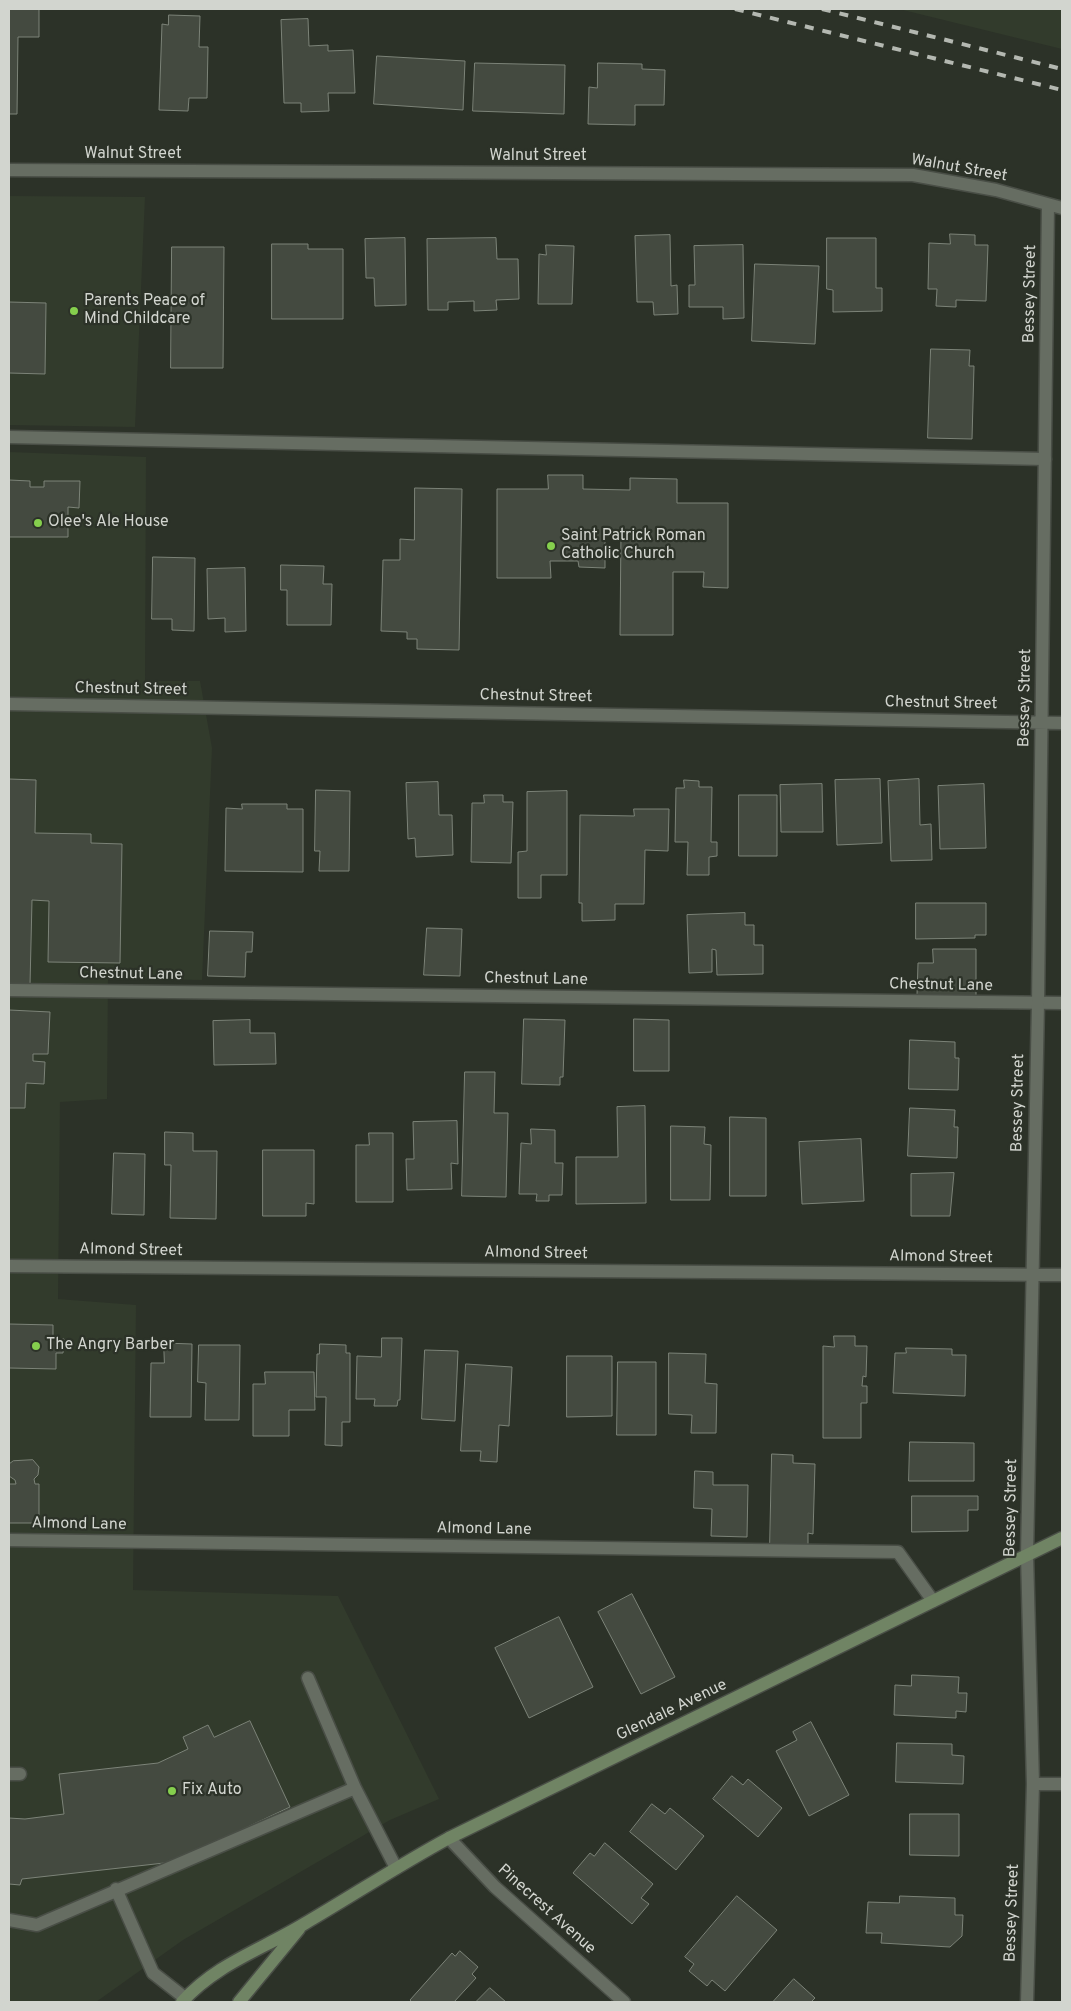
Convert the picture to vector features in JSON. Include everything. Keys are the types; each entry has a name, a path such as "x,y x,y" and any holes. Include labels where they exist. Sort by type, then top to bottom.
{"main road":[{"name":"Glendale Avenue","path":"182,2001 220,1968 302,1925 449,1838 1062,1538"},
{"name":"Glendale Avenue","path":"239,2002 302,1925"}],"street":[{"name":"Walnut Street","path":"9,170 913,175 987,188 1062,208"},
{"name":"Bessey Street","path":"1027,2002 1033,1784 1027,1555 1031,1275 1038,1003 1048,205"},
{"path":"9,436 1045,459"},
{"name":"Chestnut Street","path":"9,704 1062,722"},
{"name":"Chestnut Lane","path":"9,990 1062,1003"},
{"name":"Almond Street","path":"9,1266 1062,1275"},
{"name":"Almond Lane","path":"9,1540 898,1552 933,1601"},
{"path":"308,1678 355,1788 396,1868"},
{"path":"1033,1784 1062,1784"},
{"path":"9,1920 37,1925 116,1889 355,1788"},
{"name":"Pinecrest Avenue","path":"449,1838 495,1888 624,2002"},
{"path":"116,1889 153,1973 182,2001"}],"shaded area":[{"path":"899,9 1062,9 1062,49"},
{"name":"Parents Peace of Mind Childcare","path":"9,196 145,197 135,427 9,425"},
{"path":"9,452 146,457 145,681 200,681 212,748 202,980 108,978 107,1099 60,1102 58,1299 136,1305 133,1590 338,1596 439,1799 390,1820 183,1940 96,2002 9,2002"}],"building":[{"path":"9,9 39,9 39,37 18,37 17,114 9,114"},
{"path":"169,15 200,16 199,47 208,47 207,98 189,98 188,111 159,110 162,24 168,25"},
{"path":"308,19 309,46 328,45 328,51 353,50 355,93 328,93 329,111 301,112 301,103 284,103 281,20"},
{"path":"377,56 465,61 463,110 374,104"},
{"path":"475,63 565,65 564,114 473,111"},
{"path":"598,63 642,64 642,69 665,70 664,105 635,105 635,125 588,124 589,87 597,88"},
{"path":"950,234 975,235 975,245 988,245 986,301 956,300 956,307 936,306 937,289 928,289 929,243 950,244"},
{"path":"670,235 671,286 677,285 678,314 654,315 653,302 637,302 635,236"},
{"path":"405,238 406,305 375,306 374,278 366,278 365,239"},
{"path":"496,238 497,259 518,259 519,299 496,300 497,310 474,311 474,301 448,302 448,310 428,310 427,239"},
{"path":"827,238 876,238 876,288 882,288 882,311 833,312 833,290 827,289"},
{"path":"272,244 308,244 308,249 343,249 343,319 272,319"},
{"path":"546,245 574,246 572,304 538,304 539,254 546,255"},
{"path":"743,245 744,318 723,319 723,307 689,307 689,285 695,285 694,246"},
{"path":"172,247 224,247 223,368 171,368"},
{"path":"755,264 819,266 815,344 752,341"},
{"path":"9,302 46,303 45,374 9,373"},
{"path":"931,349 970,350 969,366 974,366 972,439 928,438"},
{"name":"Saint Patrick Roman Catholic Church","path":"548,475 583,475 583,489 630,490 630,478 677,479 677,503 728,503 728,588 703,587 704,572 673,572 673,635 620,635 621,531 605,531 605,568 579,567 578,561 550,561 551,578 497,578 497,489 548,489"},
{"name":"Olee's Ale House","path":"9,480 30,481 30,487 44,487 44,481 80,481 79,508 68,507 68,537 9,537"},
{"path":"415,488 462,489 459,650 417,649 417,639 407,639 407,632 381,631 383,560 400,560 400,539 414,540"},
{"path":"153,557 195,558 194,631 172,630 172,619 152,619"},
{"path":"281,565 324,566 323,584 332,584 331,625 287,625 287,590 281,590"},
{"path":"245,568 246,631 225,632 225,618 208,619 207,569"},
{"path":"9,779 36,780 35,833 91,834 91,843 122,844 120,963 48,962 49,901 32,900 30,985 9,984"},
{"path":"880,779 882,843 837,845 835,780"},
{"path":"919,779 920,825 931,824 932,860 891,861 888,781"},
{"path":"684,780 699,781 699,787 712,787 711,842 717,842 717,856 709,857 709,875 687,875 688,842 675,842 676,788 684,788"},
{"path":"438,782 439,815 452,815 453,855 416,857 415,838 408,839 406,783"},
{"path":"822,784 823,832 781,832 780,785"},
{"path":"984,784 986,848 940,849 938,786"},
{"path":"316,790 350,791 349,871 319,871 320,851 315,851"},
{"path":"567,791 567,875 541,875 541,898 518,898 518,852 527,851 527,792"},
{"path":"484,795 503,795 503,802 513,802 511,863 471,862 472,803 484,803"},
{"path":"739,795 777,795 777,856 739,856"},
{"path":"242,804 287,804 287,809 303,809 303,872 225,871 226,808 242,809"},
{"path":"634,809 669,809 668,851 645,850 644,904 615,904 615,920 582,921 582,903 579,903 580,815 634,816"},
{"path":"916,903 986,903 986,935 975,935 975,938 916,939"},
{"path":"745,913 745,925 754,925 754,945 763,945 763,974 717,975 716,950 712,949 712,972 689,973 687,915"},
{"path":"427,928 462,929 460,976 424,975"},
{"path":"210,931 253,932 252,952 246,952 245,977 208,976"},
{"path":"933,949 976,949 976,996 917,995 918,963 933,963"},
{"path":"9,1010 50,1012 48,1054 33,1054 33,1061 45,1062 44,1084 26,1083 25,1108 9,1108"},
{"path":"524,1019 565,1020 563,1077 560,1077 560,1085 522,1084"},
{"path":"634,1019 669,1020 669,1071 634,1071"},
{"path":"250,1020 250,1033 275,1033 276,1064 214,1065 213,1021"},
{"path":"910,1040 955,1042 955,1058 959,1058 958,1090 909,1089"},
{"path":"465,1072 495,1072 494,1113 508,1113 506,1197 462,1196"},
{"path":"645,1106 646,1203 576,1204 576,1157 618,1157 617,1107"},
{"path":"910,1108 955,1110 954,1127 958,1127 957,1158 908,1156"},
{"path":"730,1117 766,1118 766,1196 730,1196"},
{"path":"457,1121 458,1164 451,1163 452,1189 407,1190 406,1159 414,1159 413,1122"},
{"path":"671,1126 705,1127 704,1144 711,1145 710,1200 671,1200"},
{"path":"531,1129 555,1130 555,1163 563,1163 562,1195 549,1195 549,1201 536,1201 537,1194 519,1194 521,1143 531,1144"},
{"path":"165,1132 193,1133 193,1151 217,1151 216,1219 170,1218 171,1165 165,1165"},
{"path":"369,1133 393,1133 393,1202 356,1202 356,1145 369,1145"},
{"path":"861,1139 864,1201 802,1204 799,1142"},
{"path":"263,1150 314,1150 314,1204 306,1203 306,1216 263,1216"},
{"path":"114,1153 145,1154 144,1215 112,1214"},
{"path":"954,1173 950,1216 911,1216 911,1174"},
{"name":"The Angry Barber","path":"9,1324 53,1325 53,1339 64,1339 63,1353 56,1353 56,1369 9,1368"},
{"path":"834,1336 855,1336 855,1346 867,1346 866,1377 863,1376 862,1386 867,1386 867,1403 861,1403 861,1438 823,1438 823,1346 834,1347"},
{"path":"382,1338 402,1338 400,1400 398,1400 397,1406 374,1406 375,1399 356,1399 357,1356 381,1357"},
{"path":"164,1343 192,1344 191,1417 150,1417 151,1363 164,1363"},
{"path":"320,1344 346,1345 346,1353 350,1353 350,1422 342,1422 342,1446 325,1445 326,1397 316,1397 317,1354 319,1354"},
{"path":"199,1345 240,1345 239,1420 205,1420 206,1383 198,1382"},
{"path":"906,1348 952,1349 952,1355 966,1355 965,1396 893,1393 895,1353 906,1353"},
{"path":"425,1350 458,1351 455,1421 422,1419"},
{"path":"669,1353 706,1354 705,1383 717,1384 716,1433 691,1433 692,1415 669,1414"},
{"path":"567,1356 612,1356 612,1416 567,1417"},
{"path":"618,1362 656,1362 656,1435 617,1435"},
{"path":"466,1364 512,1367 509,1426 499,1425 497,1462 480,1461 481,1451 461,1451"},
{"path":"265,1372 314,1372 315,1410 289,1410 289,1436 253,1436 253,1384 265,1384"},
{"path":"910,1442 974,1443 974,1481 909,1481"},
{"path":"772,1454 793,1455 793,1463 815,1464 813,1534 808,1533 808,1549 770,1548"},
{"path":"33,1460 39,1467 38,1475 34,1479 35,1484 39,1484 39,1523 9,1523 9,1484 16,1484 15,1480 9,1476 9,1464 13,1461"},
{"path":"695,1471 713,1472 713,1485 748,1485 747,1537 711,1536 712,1509 694,1508"},
{"path":"912,1496 978,1496 978,1510 968,1510 968,1531 912,1532"},
{"path":"632,1594 675,1677 641,1694 598,1612"},
{"path":"559,1617 593,1687 529,1718 495,1648"},
{"path":"912,1675 959,1677 958,1693 967,1693 966,1712 956,1711 956,1718 894,1715 895,1685 911,1686"},
{"name":"Fix Auto","path":"250,1721 290,1807 173,1862 22,1879 20,1885 9,1884 9,1818 25,1819 64,1814 59,1774 158,1763 188,1749 183,1737 208,1725 214,1737"},
{"path":"811,1722 849,1795 809,1816 776,1751 797,1740 793,1732"},
{"path":"897,1743 952,1744 952,1755 964,1756 963,1784 896,1782"},
{"path":"732,1776 743,1785 748,1779 782,1808 758,1837 713,1799"},
{"path":"652,1804 665,1814 670,1808 704,1836 676,1870 630,1832"},
{"path":"910,1814 959,1814 959,1856 910,1855"},
{"path":"605,1843 653,1884 641,1898 649,1904 632,1924 573,1873 590,1853 594,1856"},
{"path":"737,1896 777,1930 725,1991 712,1980 707,1986 689,1971 694,1964 685,1957"},
{"path":"900,1896 955,1898 955,1915 963,1915 962,1936 950,1947 881,1943 882,1933 866,1933 868,1902 899,1903"},
{"path":"460,1951 478,1967 472,1974 476,1978 454,2002 412,2002 410,2000 452,1953 455,1956"},
{"path":"794,1979 815,1998 811,2002 773,2002"},
{"path":"490,1988 506,2002 476,2002"}],"railway":[{"path":"735,9 1062,90"},
{"path":"822,9 1062,69"}],"place":[{"name":"Parents Peace of Mind Childcare","path":"74,311"},
{"name":"Olee's Ale House","path":"38,523"},
{"name":"Saint Patrick Roman Catholic Church","path":"551,546"},
{"name":"The Angry Barber","path":"36,1346"},
{"name":"Fix Auto","path":"172,1791"}]}
